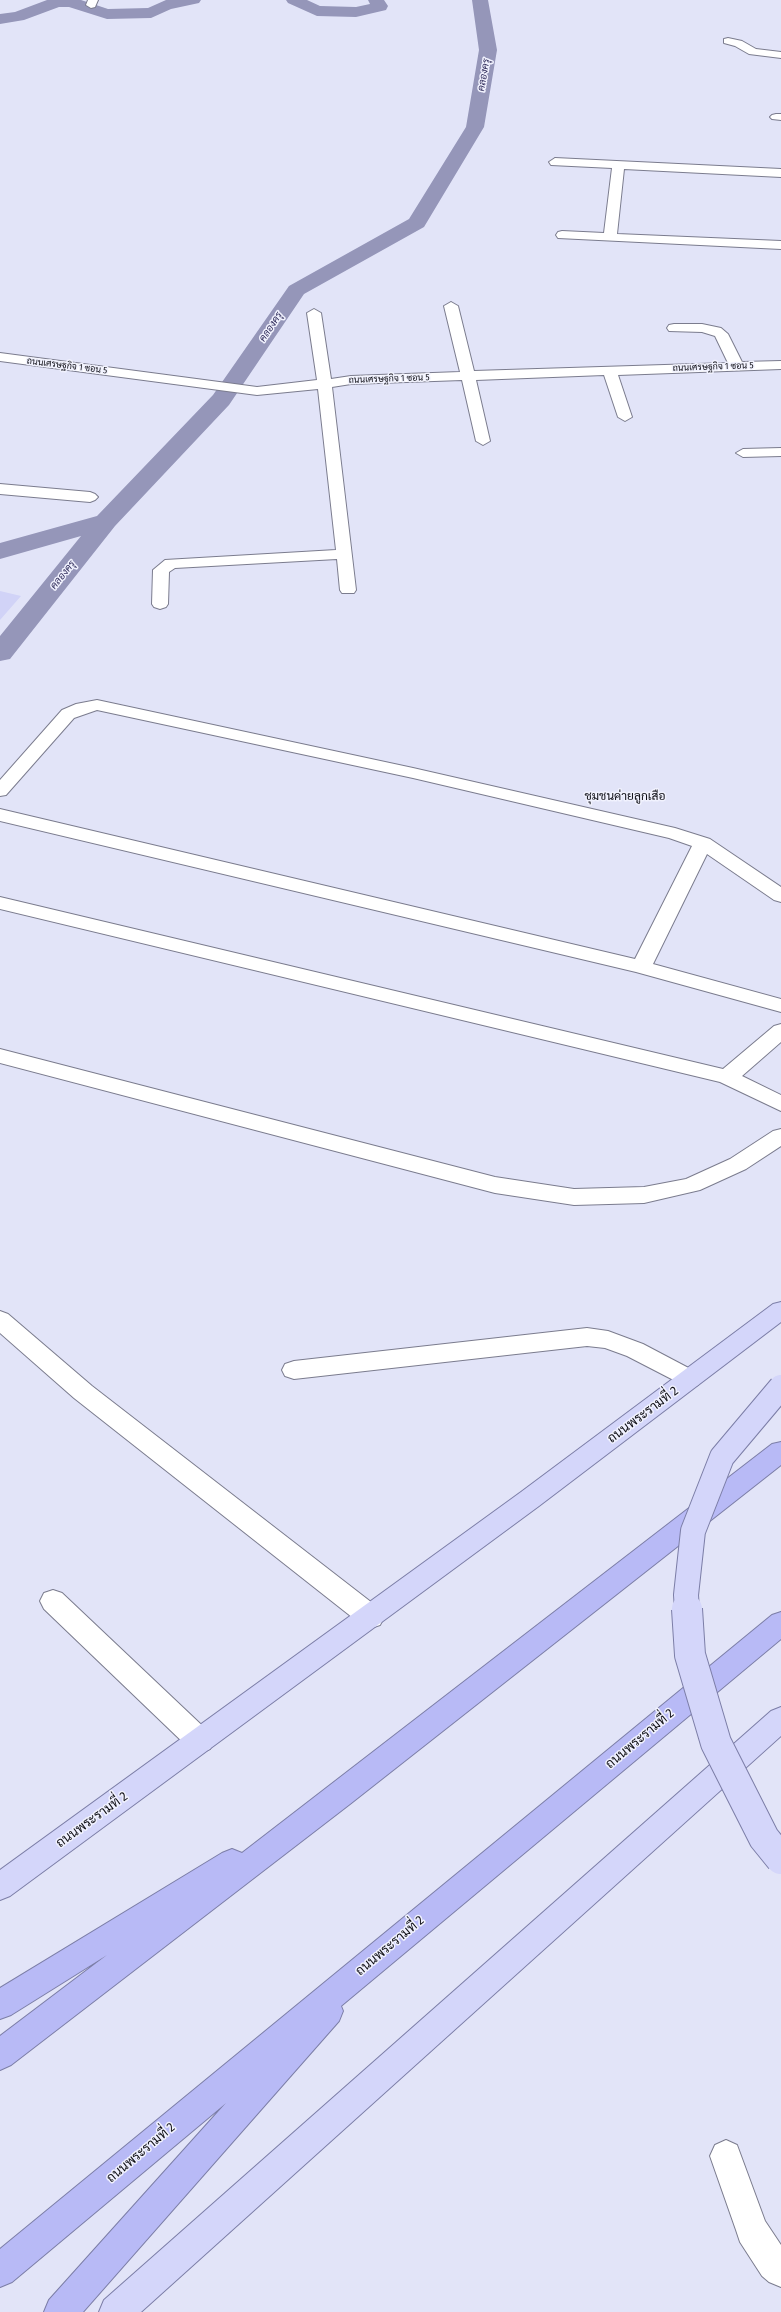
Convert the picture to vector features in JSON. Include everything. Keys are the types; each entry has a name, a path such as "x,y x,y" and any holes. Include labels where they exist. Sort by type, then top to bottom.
{"highway":[{"path":"0,2055 340,1795 781,1451"},
{"name":"ถนนพระรามที่ 2","path":"0,2270 781,1623"},
{"path":"0,2005 340,1795"},
{"path":"61,2312 374,1959"}],"main road":[{"name":"ถนนพระรามที่ 2","path":"0,1887 371,1617 690,1380 781,1310"},
{"path":"781,1386 722,1458 693,1531 686,1595 690,1655 716,1743 764,1838 781,1859"},
{"path":"116,2312 781,1719"}],"street":[{"path":"728,41 738,43 753,52 781,55"},
{"path":"555,162 781,173"},
{"path":"610,236 618,165"},
{"path":"562,235 781,245"},
{"path":"451,306 469,376 483,441"},
{"path":"314,312 348,590"},
{"path":"674,328 702,328 716,331 721,334 737,366"},
{"name":"ถนนเศรษฐกิจ 1 ซอน 5","path":"0,357 257,391 351,380 781,365"},
{"path":"610,371 625,416"},
{"path":"743,453 781,452"},
{"path":"0,490 90,497"},
{"path":"160,604 161,570 171,563 344,554"},
{"path":"0,791 68,714 82,708 97,705 112,707 413,773 675,834 703,843 781,896"},
{"path":"0,815 641,967 781,1006"},
{"path":"641,967 703,843"},
{"path":"0,903 727,1077 781,1104"},
{"path":"727,1077 781,1031"},
{"path":"0,1056 495,1185 574,1197 644,1195 692,1185 738,1164 781,1136"},
{"path":"0,1320 83,1392 371,1617"},
{"path":"294,1370 587,1337 608,1340 635,1350 690,1380"},
{"path":"53,1601 200,1741"},
{"path":"726,2156 752,2230 774,2264 781,2270"}],"shaded area":[{"path":"0,591 21,596 0,620"}],"waterway":[{"path":"0,19 18,16 57,2 71,2 107,14 151,13 166,5 193,0"},
{"path":"294,0 317,11 356,12 380,6 376,0"},
{"name":"คลองครุ","path":"106,521 221,400 296,290 417,223 475,127 488,50 480,0"},
{"path":"0,551 106,521"},
{"name":"คลองครุ","path":"0,653 106,521"}],"district":[{"name":"ชุมชนค่ายลูกเสือ","path":"625,797"}]}
